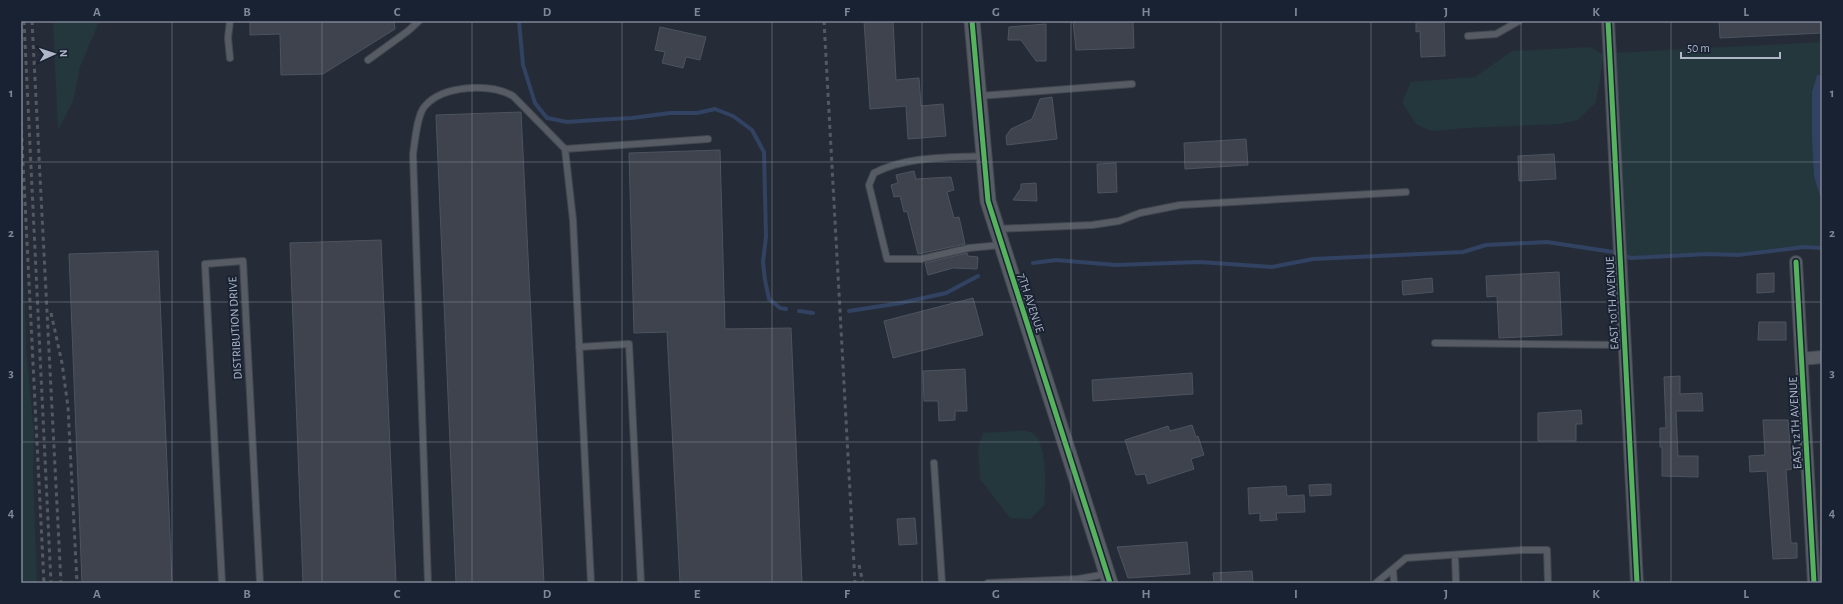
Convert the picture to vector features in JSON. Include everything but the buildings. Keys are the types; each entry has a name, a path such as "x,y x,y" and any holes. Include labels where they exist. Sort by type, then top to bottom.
{"street":[{"name":"7TH AVENUE","path":"972,21 988,201 1109,578"},
{"name":"EAST 10TH AVENUE","path":"1608,21 1637,583"},
{"name":"EAST 12TH AVENUE","path":"1796,262 1814,583"},
{"path":"1802,359 1822,357"}],"lane":[{"path":"230,21 228,38 230,58"},
{"path":"368,60 408,31 419,21"},
{"path":"1468,36 1496,34 1519,21"},
{"path":"978,97 1132,84"},
{"path":"428,583 413,154 424,107 436,96 452,91 484,88 503,90 513,96 565,149 573,220 591,583"},
{"path":"565,149 708,139"},
{"path":"984,156 923,160 884,168 874,173 869,185 887,259 921,259 969,248 1002,245"},
{"path":"997,229 1092,225 1119,221 1140,213 1180,205 1406,192"},
{"name":"DISTRIBUTION DRIVE","path":"222,583 205,264 243,261 260,583"},
{"path":"1435,343 1624,345"},
{"path":"579,347 629,344 641,583"},
{"path":"934,463 942,583"},
{"path":"1376,583 1406,558 1522,550 1547,550 1548,583"},
{"path":"1455,555 1456,583"},
{"path":"1393,570 1394,583"},
{"path":"988,583 1063,582 1109,578"}],"shaded area":[{"path":"53,21 101,21 99,22 80,67 73,101 58,130"},
{"path":"1822,42 1822,247 1804,247 1738,255 1708,254 1631,258 1625,256 1613,53"},
{"path":"1590,47 1604,55 1596,102 1578,120 1559,124 1431,131 1416,124 1402,102 1411,82 1475,77 1512,51"},
{"path":"21,244 26,349 34,434 33,474 37,583 21,583"},
{"path":"1028,431 1036,436 1043,453 1045,476 1044,505 1030,519 1010,518 980,479 978,449 983,433"}],"water":[{"path":"1817,75 1822,75 1822,196 1820,196 1814,176 1812,136 1812,92"}],"waterway":[{"path":"519,21 523,65 535,103 547,118 567,122 632,118 670,113 697,113 715,109 733,116 752,130 764,152 766,237 763,262 765,280 769,299 780,308 786,309"},
{"path":"1033,263 1056,260 1116,265 1200,262 1272,267 1313,259 1463,252 1486,245 1547,242 1613,252 1631,258 1708,254 1738,255 1804,247 1822,248"},
{"path":"849,311 901,303 946,293 978,276"},
{"path":"799,311 813,313"}],"railway":[{"path":"24,21 51,583"},
{"path":"32,21 61,583"},
{"path":"824,21 855,583"},
{"path":"21,122 44,583"},
{"path":"51,313 62,363 68,407 77,583"},
{"path":"859,565 863,583"}],"cycle path":[{"path":"972,21 988,201 1110,583"},
{"path":"1608,21 1637,583"},
{"path":"1796,262 1814,583"}]}
